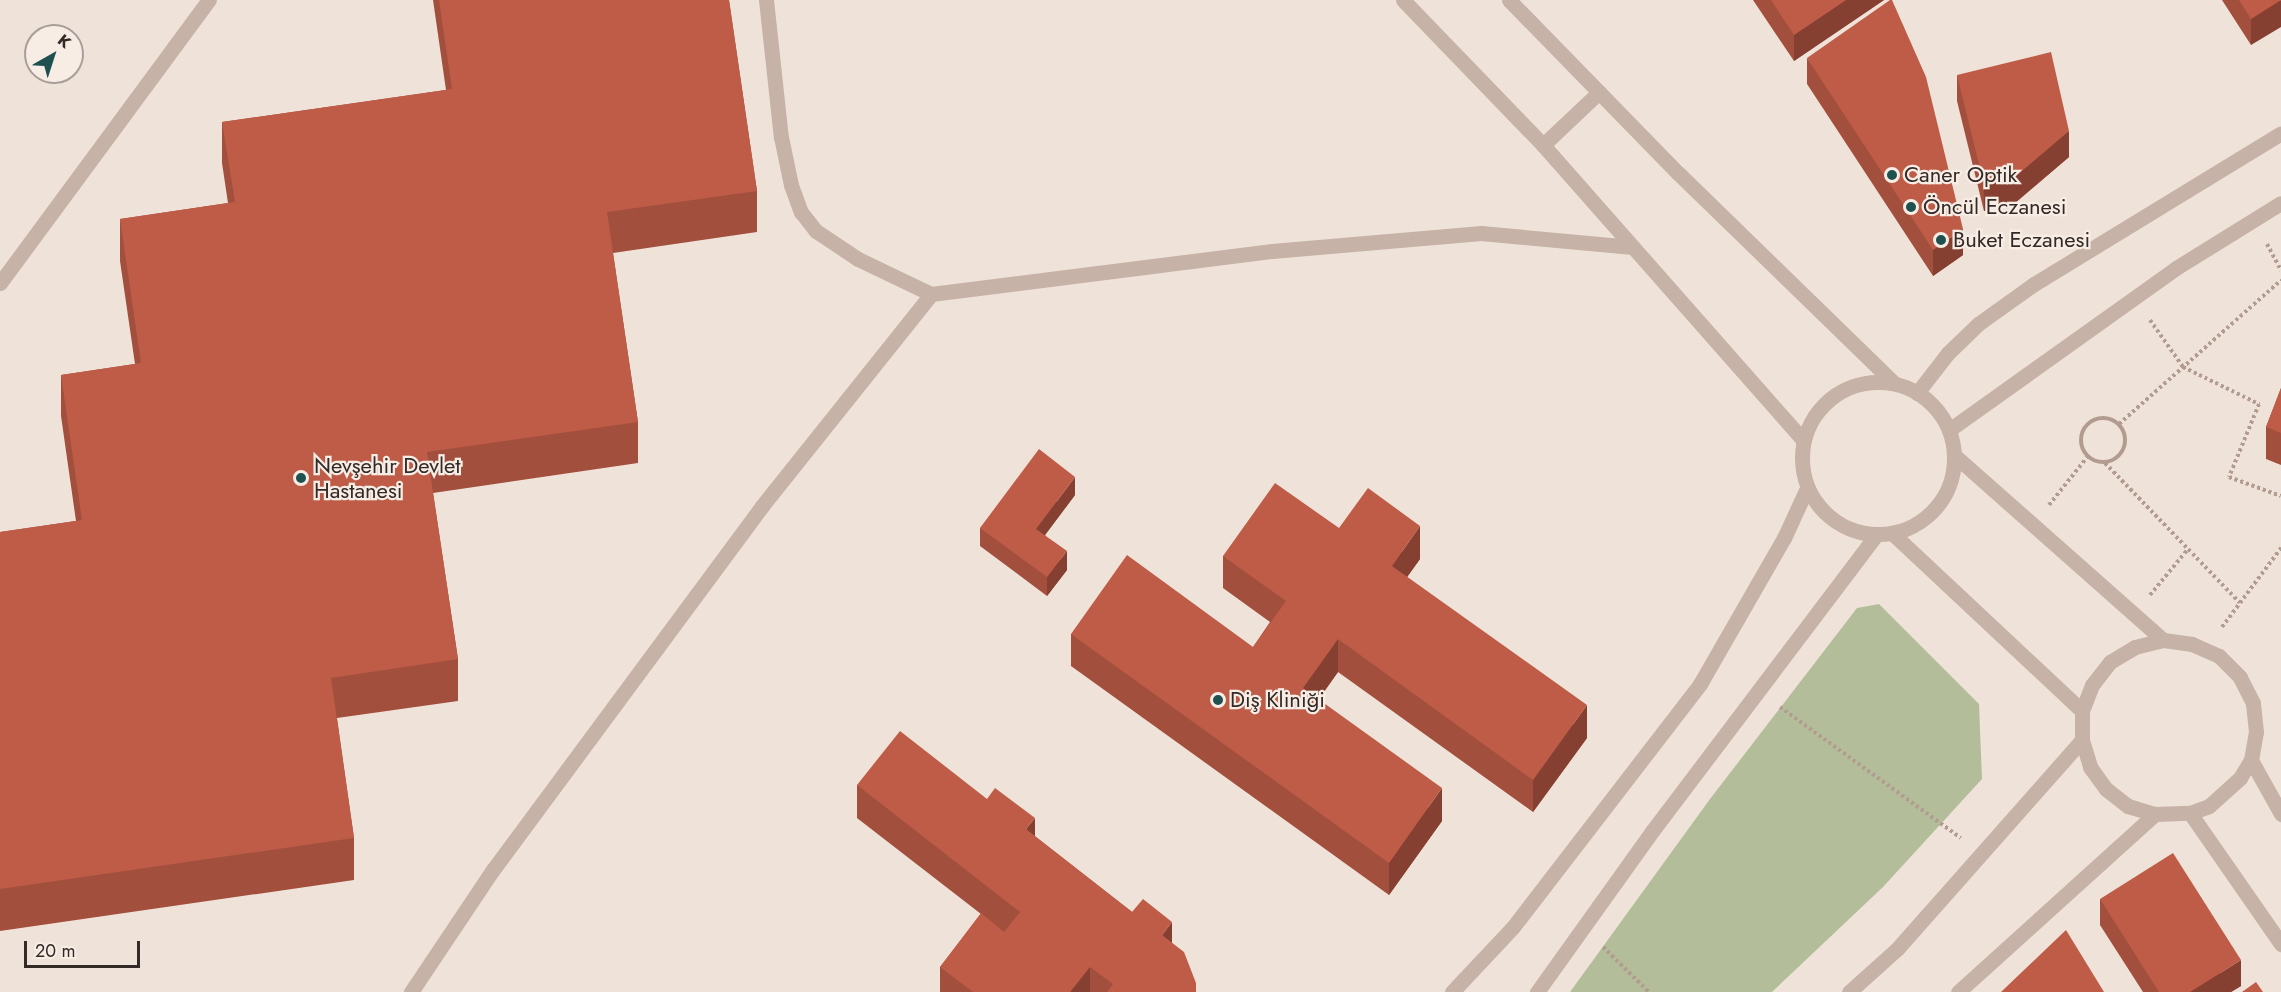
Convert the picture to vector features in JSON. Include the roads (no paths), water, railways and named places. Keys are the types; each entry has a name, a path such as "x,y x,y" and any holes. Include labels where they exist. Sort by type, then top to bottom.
{"street":[{"path":"0,284 209,0"},
{"path":"766,0 781,137 791,186 801,212 816,231 858,259 931,294 1272,251 1481,233 1632,247"},
{"path":"1403,0 1543,145 1803,440"},
{"path":"1509,0 1894,383"},
{"path":"1543,145 1599,92"},
{"path":"1917,393 1948,353 1970,331 2024,291 2281,133"},
{"path":"1949,430 2134,297 2281,203"},
{"path":"411,992 492,871 762,506 931,294"},
{"path":"1537,992 1758,690 1884,534 1930,513 1944,497 1952,476 1954,455 1949,430 1936,409 1917,393 1894,383 1871,381 1848,387 1827,399 1812,418 1803,440 1801,464 1807,488 1835,521 1855,531 1884,534 2082,711"},
{"path":"1954,455 2163,640 2205,650 2219,656 2240,677 2253,703 2256,732 2251,760 2226,794 2190,813 2155,814 2128,806 2106,789 2090,766 2082,740 2082,711 2092,685 2110,662 2135,647 2163,640"},
{"path":"1452,992 1513,927 1701,684 1785,538 1807,488"},
{"path":"1849,992 1897,949 2082,740"},
{"path":"2251,760 2281,814"},
{"path":"2190,813 2281,944"},
{"path":"1958,992 2155,814"}],"place":[{"name":"Caner Optik","path":"1892,175"},
{"name":"Öncül Eczanesi","path":"1911,207"},
{"name":"Buket Eczanesi","path":"1941,240"},
{"name":"Nevşehir Devlet Hastanesi","path":"301,478"},
{"name":"Diş Kliniği","path":"1218,700"}]}
